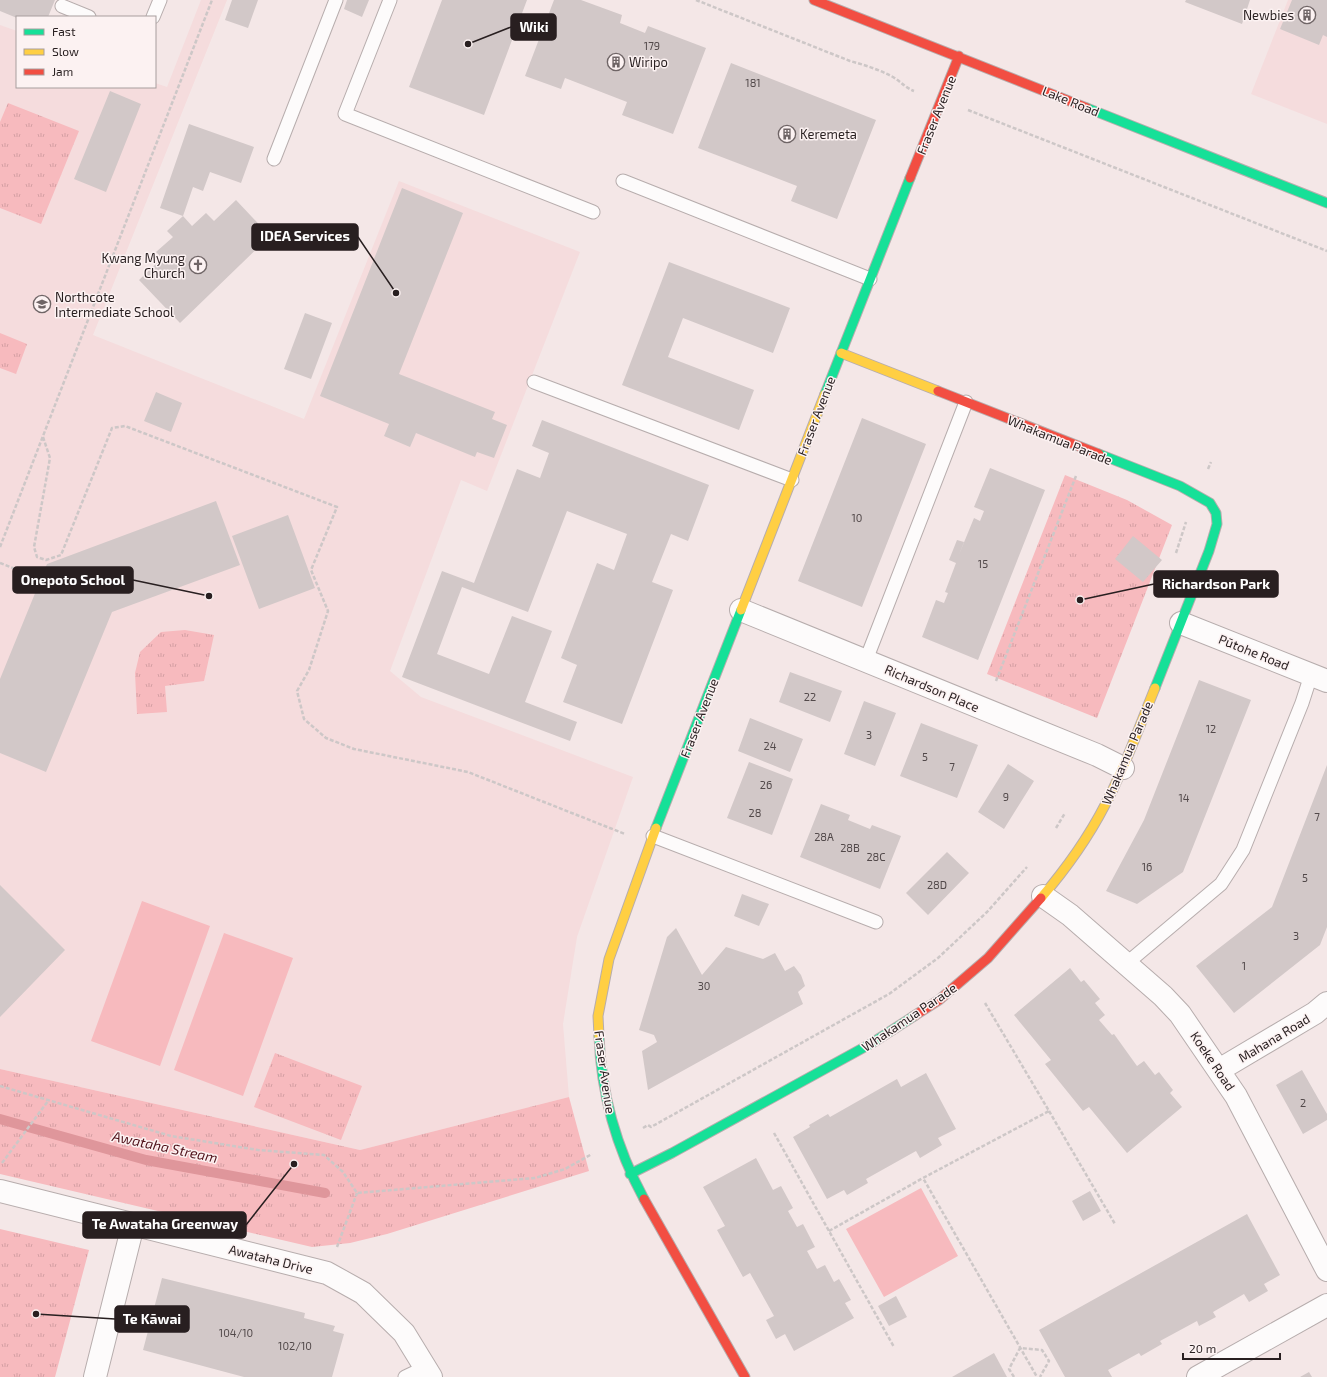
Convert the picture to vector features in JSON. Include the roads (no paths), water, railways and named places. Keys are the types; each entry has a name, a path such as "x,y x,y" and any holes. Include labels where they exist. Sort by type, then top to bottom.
{"street":[{"name":"Lake Road","path":"814,0 959,56 1327,203"},
{"name":"Fraser Avenue","path":"745,1377 630,1174 617,1142 608,1104 600,1052 598,1016 609,959 653,836 870,279 959,56"},
{"name":"Whakamua Parade","path":"630,1174 672,1153 865,1047 939,1000 988,958 1043,896 1084,841 1105,806 1123,768 1181,623 1209,551 1217,524 1216,513 1210,503 1180,486 841,353"},
{"name":"Richardson Place","path":"741,610 1097,755 1123,768"},
{"name":"Pūtohe Road","path":"1181,623 1319,678"},
{"name":"Koeke Road","path":"1043,896 1070,915 1164,996 1180,1014 1236,1096 1327,1270"},
{"name":"Mahana Road","path":"1219,1070 1315,1013 1327,1003"},
{"name":"Awataha Drive","path":"0,1191 327,1273 363,1293 404,1333 428,1372"},
{"path":"94,1377 133,1225"},
{"path":"1198,1377 1327,1305"}],"lane":[{"path":"153,16 160,0"},
{"path":"274,159 336,0"},
{"path":"390,0 345,114 593,212"},
{"path":"62,6 87,16"},
{"path":"622,181 870,279"},
{"path":"534,382 792,480"},
{"path":"866,660 966,402"},
{"path":"1126,964 1221,884 1243,850 1302,703 1319,678"},
{"path":"653,836 876,922"},
{"path":"405,1377 428,1372"}],"waterway":[{"name":"Awataha Stream","path":"0,1119 146,1160 325,1193"}],"place":[{"name":"Newbies","path":"1307,15"},
{"name":"Wiki","path":"468,44"},
{"name":"Wiripo","path":"616,62"},
{"name":"Keremeta","path":"787,134"},
{"name":"Kwang Myung Church","path":"198,265"},
{"name":"IDEA Services","path":"396,293"},
{"name":"Northcote Intermediate School","path":"42,304"},
{"name":"Onepoto School","path":"209,596"},
{"name":"Richardson Park","path":"1080,600"},
{"name":"Te Awataha Greenway","path":"294,1164"},
{"name":"Te Kāwai","path":"36,1314"}]}
